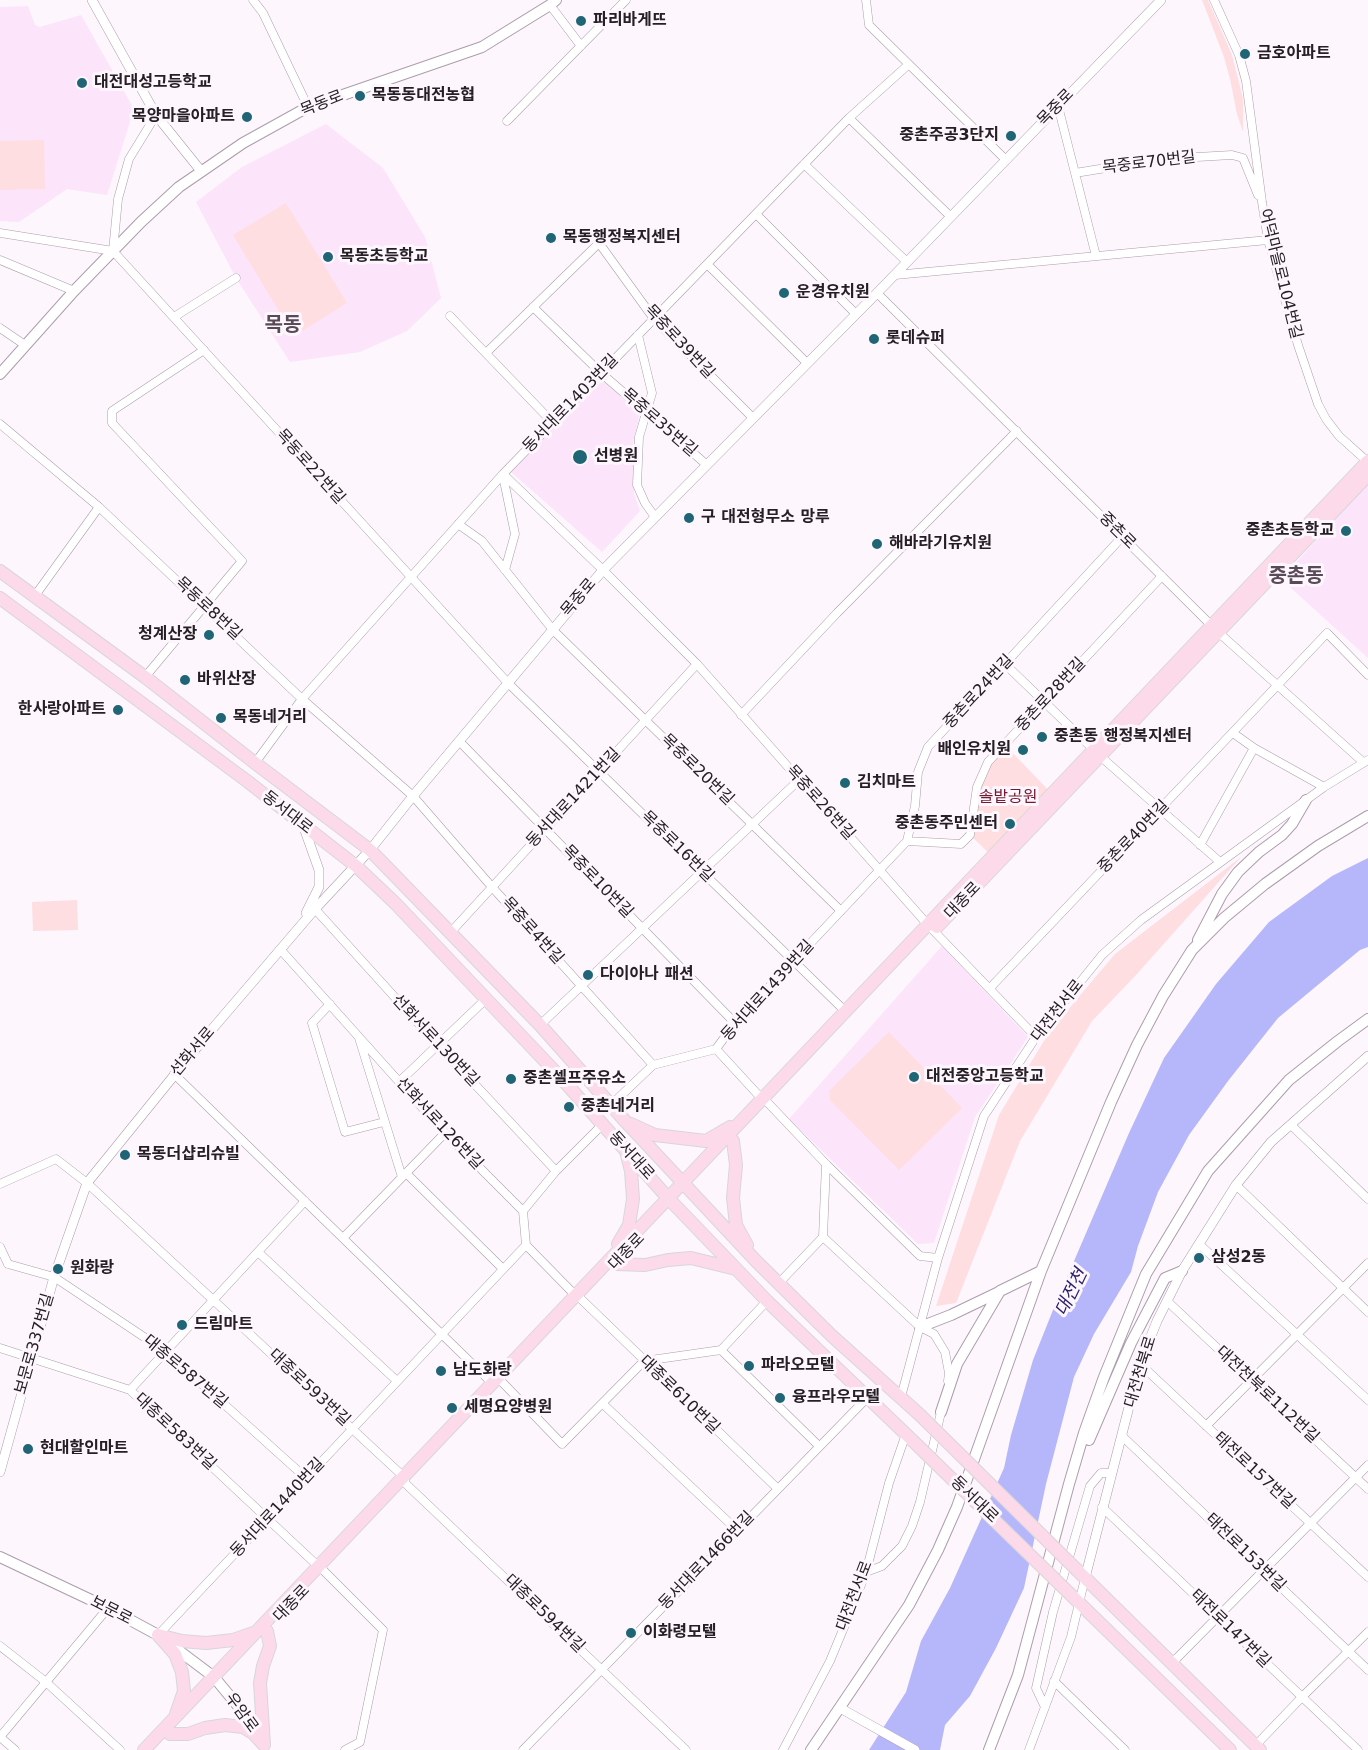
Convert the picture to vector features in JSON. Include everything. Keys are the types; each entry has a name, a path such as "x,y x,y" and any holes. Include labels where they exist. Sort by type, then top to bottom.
{"main road":[{"name":"목동로","path":"0,374 113,250 179,187 201,171 243,143 308,107 482,47 553,3"},
{"name":"대종로","path":"155,1750 263,1630 671,1201 742,1121 765,1102 931,928 1215,629 1368,462"},
{"name":"대종로","path":"1215,629 1368,475"},
{"name":"동서대로","path":"0,571 145,677 370,850 540,1025 611,1106 756,1261 832,1335 920,1415 1257,1748"},
{"name":"동서대로","path":"0,598 247,781 356,866 396,904 486,999 603,1124 671,1201 767,1301 1230,1750"},
{"path":"811,1750 909,1605 938,1550 957,1507 1041,1271 1137,1045 1222,894 1238,872 1292,824 1306,800"},
{"path":"1192,950 1224,918 1265,884 1318,846 1368,816"},
{"name":"대종로","path":"685,1186 733,1142 765,1102 846,1011 931,928"},
{"path":"989,1750 1018,1675 1069,1484 1104,1377 1146,1274 1208,1171 1289,1080 1368,1019"},
{"path":"626,1122 656,1135 706,1141 742,1121"},
{"path":"733,1142 736,1165 733,1198 736,1225 756,1261"},
{"path":"624,1147 631,1171 633,1198 629,1226 610,1265 645,1265 691,1258 738,1270"},
{"path":"920,1327 951,1315 1041,1271"},
{"path":"1069,1484 1131,1343 1165,1278 1182,1271"},
{"path":"941,1412 957,1364 1000,1291"},
{"name":"보문로","path":"0,1557 108,1608 158,1635 217,1680"},
{"path":"158,1635 206,1644 232,1640 263,1630 270,1646 260,1683 266,1747"},
{"path":"158,1635 175,1654 182,1672 183,1691 173,1719"},
{"name":"대종로","path":"144,1750 173,1719 217,1680"},
{"name":"우암로","path":"217,1680 266,1747"},
{"path":"170,1734 188,1734 205,1728 225,1725 243,1727 253,1733 266,1747"}],"street":[{"path":"92,0 156,115 201,171"},
{"path":"253,0 263,14 308,107"},
{"path":"507,121 627,0"},
{"path":"866,0 869,25 1006,160"},
{"name":"목중로","path":"370,850 603,570 856,315 1161,0"},
{"name":"어덕마을로104번길","path":"1214,0 1239,55 1246,81 1269,240 1298,345 1318,404 1326,419 1339,436 1368,462"},
{"path":"553,3 581,46"},
{"name":"동서대로1403번길","path":"255,763 302,699 503,474 849,118 908,65"},
{"path":"1058,106 1096,256"},
{"path":"0,233 113,250 118,199 129,159 156,115"},
{"path":"849,118 951,217"},
{"name":"목중로70번길","path":"1075,172 1162,159 1232,155 1243,158 1262,202"},
{"path":"804,164 907,262"},
{"path":"756,214 856,315"},
{"path":"895,275 1269,240"},
{"name":"목중로39번길","path":"486,353 599,243 654,319 753,418"},
{"name":"목동로22번길","path":"113,250 508,683"},
{"path":"0,260 74,291"},
{"path":"707,264 807,363"},
{"path":"174,317 236,278"},
{"name":"중촌로","path":"877,292 1215,629 1365,761"},
{"name":"목중로35번길","path":"533,307 601,373 707,465"},
{"path":"450,316 553,423"},
{"path":"0,328 25,345"},
{"path":"638,335 652,393 639,437 637,485 645,503 655,517"},
{"path":"145,677 242,561 112,423 112,411 204,350"},
{"name":"목동로8번길","path":"0,424 99,507 302,699 413,796"},
{"path":"741,715 837,613 1017,431"},
{"path":"503,474 515,534 505,570"},
{"name":"목중로26번길","path":"503,474 697,664 931,928 1036,1037"},
{"path":"34,597 99,507"},
{"name":"목중로20번길","path":"458,524 482,541 552,630 841,911"},
{"name":"중촌로24번길","path":"907,841 915,806 918,772 928,747 1123,537"},
{"name":"중촌로28번길","path":"907,841 961,843 970,835 977,787 988,762 1162,576"},
{"name":"중촌로40번길","path":"990,988 1327,633 1368,675"},
{"name":"동서대로1421번길","path":"450,933 697,664"},
{"path":"1005,664 1097,753 1220,862"},
{"name":"목중로16번길","path":"508,683 846,1011"},
{"path":"1233,733 1254,748 1324,787"},
{"name":"목중로10번길","path":"459,741 735,1023"},
{"path":"1200,845 1254,748"},
{"name":"대전천서로","path":"901,1397 938,1258 984,1116 1036,1037 1102,955 1141,920 1324,787 1365,761"},
{"path":"540,1025 800,779"},
{"name":"목중로4번길","path":"413,796 653,1065"},
{"path":"297,930 319,887 319,866 303,825"},
{"path":"880,870 907,841"},
{"name":"선화서로","path":"87,1183 174,1074 315,909 370,850"},
{"name":"동서대로1439번길","path":"653,1065 716,1049 735,1023 880,870"},
{"name":"선화서로130번길","path":"315,909 438,1045 556,1170"},
{"name":"선화서로126번길","path":"280,950 445,1133 523,1212"},
{"path":"399,1082 486,999"},
{"path":"330,1004 312,1023 345,1132 384,1122"},
{"name":"선화서로126번길","path":"357,1034 384,1122 404,1175"},
{"path":"716,1049 826,1164 921,1256 938,1258"},
{"name":"대전천북로","path":"1031,1749 1071,1637 1079,1603 1081,1574 1122,1437 1140,1364 1167,1301 1182,1271 1236,1185 1271,1142 1368,1056"},
{"path":"611,1106 653,1065"},
{"path":"174,1074 442,1334 561,1444 644,1361 721,1350 767,1301"},
{"path":"526,1245 523,1212 556,1170 603,1124"},
{"path":"1291,1125 1368,1199"},
{"path":"343,1238 445,1133"},
{"path":"0,1184 56,1159 87,1183"},
{"path":"779,1283 823,1236 826,1164"},
{"path":"404,1175 503,1269"},
{"name":"보문로337번길","path":"0,1472 54,1276 87,1183"},
{"name":"대종로593번길","path":"87,1183 214,1299 405,1480"},
{"path":"1236,1185 1368,1311"},
{"path":"130,1390 305,1201"},
{"path":"823,1236 920,1327 934,1334 945,1352 949,1373 920,1502 912,1526 902,1546 882,1566 866,1572"},
{"path":"1199,1244 1368,1400"},
{"name":"동서대로1440번길","path":"158,1635 526,1245"},
{"name":"대종로610번길","path":"526,1245 778,1489"},
{"path":"0,1247 4,1266"},
{"path":"258,1252 397,1381"},
{"path":"1206,1426 1368,1263"},
{"name":"대종로587번길","path":"4,1266 54,1276 165,1351 306,1478"},
{"name":"대전천북로112번길","path":"1167,1301 1368,1489"},
{"name":"대종로583번길","path":"0,1348 130,1390 268,1518 383,1630 360,1742 345,1750"},
{"path":"721,1350 819,1446"},
{"name":"태전로157번길","path":"1140,1364 1368,1577"},
{"name":"동서대로1466번길","path":"523,1750 867,1398"},
{"path":"603,1404 737,1530"},
{"name":"태전로153번길","path":"1122,1437 1368,1670"},
{"name":"대전천서로","path":"783,1750 830,1661 854,1603 866,1572 889,1484 909,1438"},
{"path":"1172,1663 1368,1465"},
{"path":"1045,1707 1036,1688 1053,1612 1090,1486 1101,1473 1111,1473"},
{"name":"대종로594번길","path":"405,1480 686,1750"},
{"name":"태전로147번길","path":"1102,1507 1358,1750"},
{"path":"15,1750 0,1737 108,1608"},
{"path":"1257,1748 1302,1697 1368,1632"},
{"path":"0,1646 46,1682 120,1750"},
{"path":"1054,1681 1125,1750"},
{"path":"840,1708 915,1750"}],"shaded area":[{"path":"28,6 35,25 40,27 81,15 134,109 107,195 67,189 19,222 0,221 0,7"},
{"name":"목동초등학교","path":"326,124 383,168 425,237 441,298 407,331 360,352 290,362 236,278 196,202 242,167"},
{"name":"선병원","path":"602,380 640,414 633,442 634,494 640,511 602,552 511,472"},
{"name":"중촌초등학교","path":"1368,483 1368,658 1281,579"},
{"name":"대전중앙고등학교","path":"942,946 1028,1037 975,1117 934,1243 918,1244 789,1119"}],"green space":[{"path":"1202,0 1208,0 1232,55 1243,99 1243,132 1224,57"},
{"path":"44,140 45,189 0,190 0,141"},
{"path":"286,203 347,303 294,336 233,235"},
{"name":"솔밭공원","path":"1004,744 1055,797 996,860 970,835 977,787 988,762"},
{"path":"1241,857 1092,1021 1020,1141 956,1303 936,1306 999,1115 1050,1031 1115,954"},
{"path":"77,900 78,930 33,931 32,902"},
{"path":"889,1032 962,1108 899,1170 830,1100 829,1091"}],"water":[{"name":"대전천","path":"1368,858 1368,947 1360,950 1278,1018 1189,1135 1158,1192 1131,1272 1094,1334 1074,1377 1046,1484 1024,1588 970,1696 945,1725 940,1750 869,1750 906,1692 921,1641 950,1588 1004,1468 1033,1360 1129,1133 1164,1058 1216,984 1269,922 1332,876"}],"place":[{"name":"파리바게뜨","path":"581,21"},
{"name":"금호아파트","path":"1245,54"},
{"name":"대전대성고등학교","path":"82,83"},
{"name":"목동동대전농협","path":"360,96"},
{"name":"목양마을아파트","path":"247,117"},
{"name":"중촌주공3단지","path":"1011,136"},
{"name":"목동행정복지센터","path":"551,238"},
{"name":"목동초등학교","path":"328,257"},
{"name":"운경유치원","path":"784,293"},
{"name":"롯데슈퍼","path":"874,339"},
{"name":"선병원","path":"580,457"},
{"name":"구 대전형무소 망루","path":"689,518"},
{"name":"중촌초등학교","path":"1346,531"},
{"name":"해바라기유치원","path":"877,544"},
{"name":"청계산장","path":"209,635"},
{"name":"바위산장","path":"185,680"},
{"name":"한사랑아파트","path":"118,710"},
{"name":"목동네거리","path":"221,718"},
{"name":"중촌동 행정복지센터","path":"1042,737"},
{"name":"배인유치원","path":"1023,750"},
{"name":"김치마트","path":"845,783"},
{"name":"중촌동주민센터","path":"1010,824"},
{"name":"다이아나 패션","path":"588,975"},
{"name":"대전중앙고등학교","path":"914,1077"},
{"name":"중촌셀프주유소","path":"511,1079"},
{"name":"중촌네거리","path":"569,1107"},
{"name":"목동더샵리슈빌","path":"125,1155"},
{"name":"삼성2동","path":"1199,1258"},
{"name":"원화랑","path":"58,1269"},
{"name":"드림마트","path":"182,1325"},
{"name":"파라오모텔","path":"749,1366"},
{"name":"남도화랑","path":"441,1371"},
{"name":"융프라우모텔","path":"780,1398"},
{"name":"세명요양병원","path":"452,1408"},
{"name":"현대할인마트","path":"28,1449"},
{"name":"이화령모텔","path":"631,1633"}],"district":[{"name":"목동","path":"283,326"},
{"name":"중촌동","path":"1296,577"}]}
